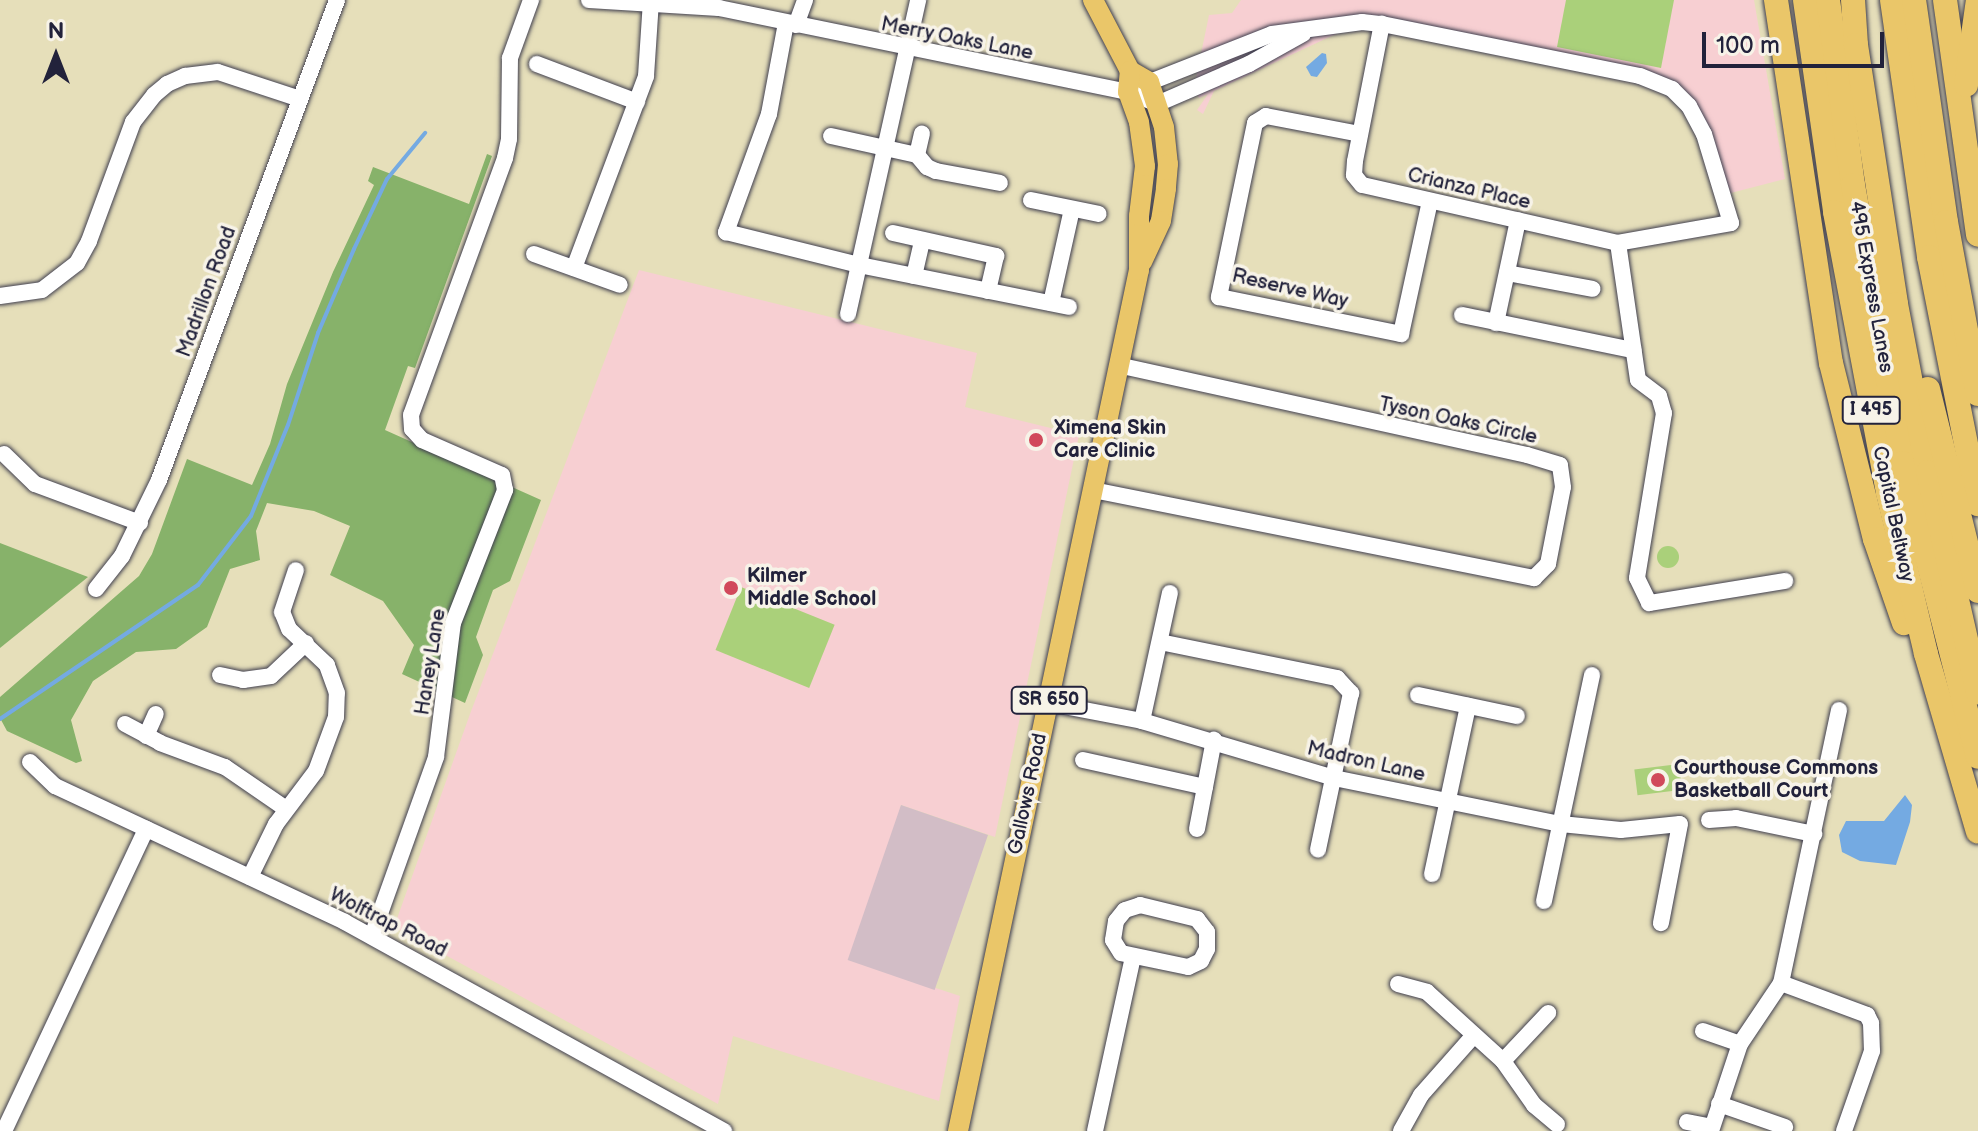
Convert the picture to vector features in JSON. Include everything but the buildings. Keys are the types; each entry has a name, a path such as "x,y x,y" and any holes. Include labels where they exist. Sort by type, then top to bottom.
{"highway":[{"path":"1776,0 1811,253 1838,391 1882,561 1975,823"},
{"name":"Capital Beltway","path":"1805,0 1835,212 1885,479 1926,654 1975,823"},
{"name":"495 Express Lanes","path":"1828,0 1853,185 1903,463 1978,757"},
{"path":"1853,0 1910,302 1953,499 1978,591"},
{"path":"1868,0 1863,44 1896,304 1928,472 1978,692"},
{"path":"1892,0 1929,257 1978,504"},
{"path":"1914,0 1946,222 1978,394"},
{"path":"1945,0 1978,235"},
{"path":"1961,127 1978,0"}],"main road":[{"name":"Gallows Road","path":"958,1131 1139,270 1144,146 1129,82 1093,0"},
{"path":"1129,82 1149,82"},
{"name":"Gallows Road","path":"1139,270 1161,221 1166,189 1167,146 1149,82"}],"street":[{"name":"Madrillon Road","path":"96,589 122,556 140,523 337,0"},
{"name":"Haney Lane","path":"372,936 436,757 453,623 505,490 502,475 422,440 412,429 411,415 505,158 509,139 510,58 531,0"},
{"name":"Merry Oaks Lane","path":"589,0 698,5 905,49 1129,82 1157,104"},
{"path":"805,0 791,24 769,114 726,232 859,265 1069,307"},
{"path":"848,314 918,0"},
{"path":"574,268 637,102 649,59 651,3"},
{"path":"1149,82 1272,34 1362,22 1382,24"},
{"name":"Crianza Place","path":"1382,24 1640,76 1672,89 1689,106 1704,134 1731,223 1618,243 1362,185 1354,175 1382,24"},
{"path":"1157,104 1249,64 1311,29"},
{"path":"537,64 637,102"},
{"path":"0,296 42,290 77,263 89,241 133,122 142,107 167,84 185,76 218,72 300,99"},
{"name":"Reserve Way","path":"1360,134 1266,116 1255,123 1219,297 1401,334 1430,201"},
{"path":"917,155 922,134"},
{"path":"831,136 917,155 936,171 1000,183"},
{"path":"1031,200 1099,214"},
{"path":"1051,303 1072,209"},
{"path":"1496,323 1518,220"},
{"path":"893,233 996,256 988,291"},
{"path":"914,276 922,240"},
{"path":"1618,243 1638,380 1659,396 1664,413 1637,578 1649,603 1785,581"},
{"path":"534,254 620,285"},
{"path":"1507,273 1593,289"},
{"path":"1462,315 1633,350"},
{"name":"Tyson Oaks Circle","path":"1093,490 1534,578 1548,564 1563,487 1560,465 1527,455 1119,365"},
{"path":"4,454 35,484 140,523"},
{"path":"250,877 286,809 316,771 338,707 334,679 327,665 289,629 282,612 296,570"},
{"path":"1142,721 1170,593"},
{"path":"1160,642 1337,678 1351,693 1318,850"},
{"path":"220,675 243,680 271,676 306,643"},
{"path":"1544,901 1592,675"},
{"path":"1418,695 1517,716"},
{"name":"Madron Lane","path":"1048,703 1142,721 1334,778 1561,824 1621,830 1680,824 1661,923"},
{"path":"1432,874 1468,706"},
{"path":"1687,1122 1711,1129 1740,1044 1781,983 1839,710"},
{"path":"146,736 156,714"},
{"path":"125,724 146,736 225,767 286,809"},
{"path":"1197,829 1214,740"},
{"path":"1083,760 1205,787"},
{"name":"Wolftrap Road","path":"30,762 55,786 372,936 724,1131"},
{"path":"1709,820 1736,818 1814,834"},
{"path":"4,1131 146,829"},
{"path":"1140,905 1197,919 1207,932 1207,949 1201,961 1188,967 1133,956 1121,953 1113,940 1116,921 1125,910 1140,905"},
{"path":"1095,1131 1133,956"},
{"path":"1781,983 1867,1015 1873,1047 1844,1131"},
{"path":"1398,984 1427,992 1503,1061 1534,1105 1557,1124"},
{"path":"1503,1061 1548,1013"},
{"path":"1703,1031 1740,1044"},
{"path":"1401,1131 1421,1095 1474,1035"},
{"path":"1719,1104 1785,1127"}],"shaded area":[{"path":"1241,0 1754,0 1785,179 1723,195 1693,115 1670,91 1388,26 1338,33 1214,91 1203,114 1197,110 1208,94 1199,98 1194,88 1209,15 1232,13"},
{"name":"Kilmer Middle School","path":"639,270 977,353 965,407 1079,435 995,837 901,805 866,965 960,996 939,1101 733,1036 718,1104 394,927 470,714"},
{"path":"901,805 988,835 935,990 848,960"}],"green space":[{"path":"1566,0 1674,0 1661,68 1557,47"},
{"path":"487,154 492,156 415,368 408,366 385,430 541,500 510,581 493,590 476,637 483,655 465,703 402,674 414,645 383,601 330,575 350,526 314,511 267,503 256,531 260,560 230,569 207,627 176,649 136,652 93,681 71,720 82,761 76,763 7,731 0,718 0,697 139,576 152,554 187,459 252,485 270,444 287,384 333,272 374,185 368,181 373,167 469,204"},
{"path":"0,543 88,577 0,648"},
{"path":"1668,546 1676,549 1679,557 1676,565 1668,568 1660,565 1657,557 1660,549"},
{"path":"741,587 835,625 809,688 716,650"},
{"name":"Courthouse Commons Basketball Court","path":"1679,764 1682,790 1638,795 1634,769"}],"water":[{"path":"1322,53 1326,54 1327,63 1317,77 1311,76 1306,67"},
{"path":"1905,795 1912,805 1910,822 1896,865 1860,861 1842,852 1839,835 1846,821 1884,821"}],"waterway":[{"path":"0,719 198,585 251,516 288,425 318,333 354,249 387,179 425,133"}],"place":[{"name":"Ximena Skin Care Clinic","path":"1036,440"},
{"name":"Kilmer Middle School","path":"731,588"},
{"name":"Courthouse Commons Basketball Court","path":"1658,780"}]}
